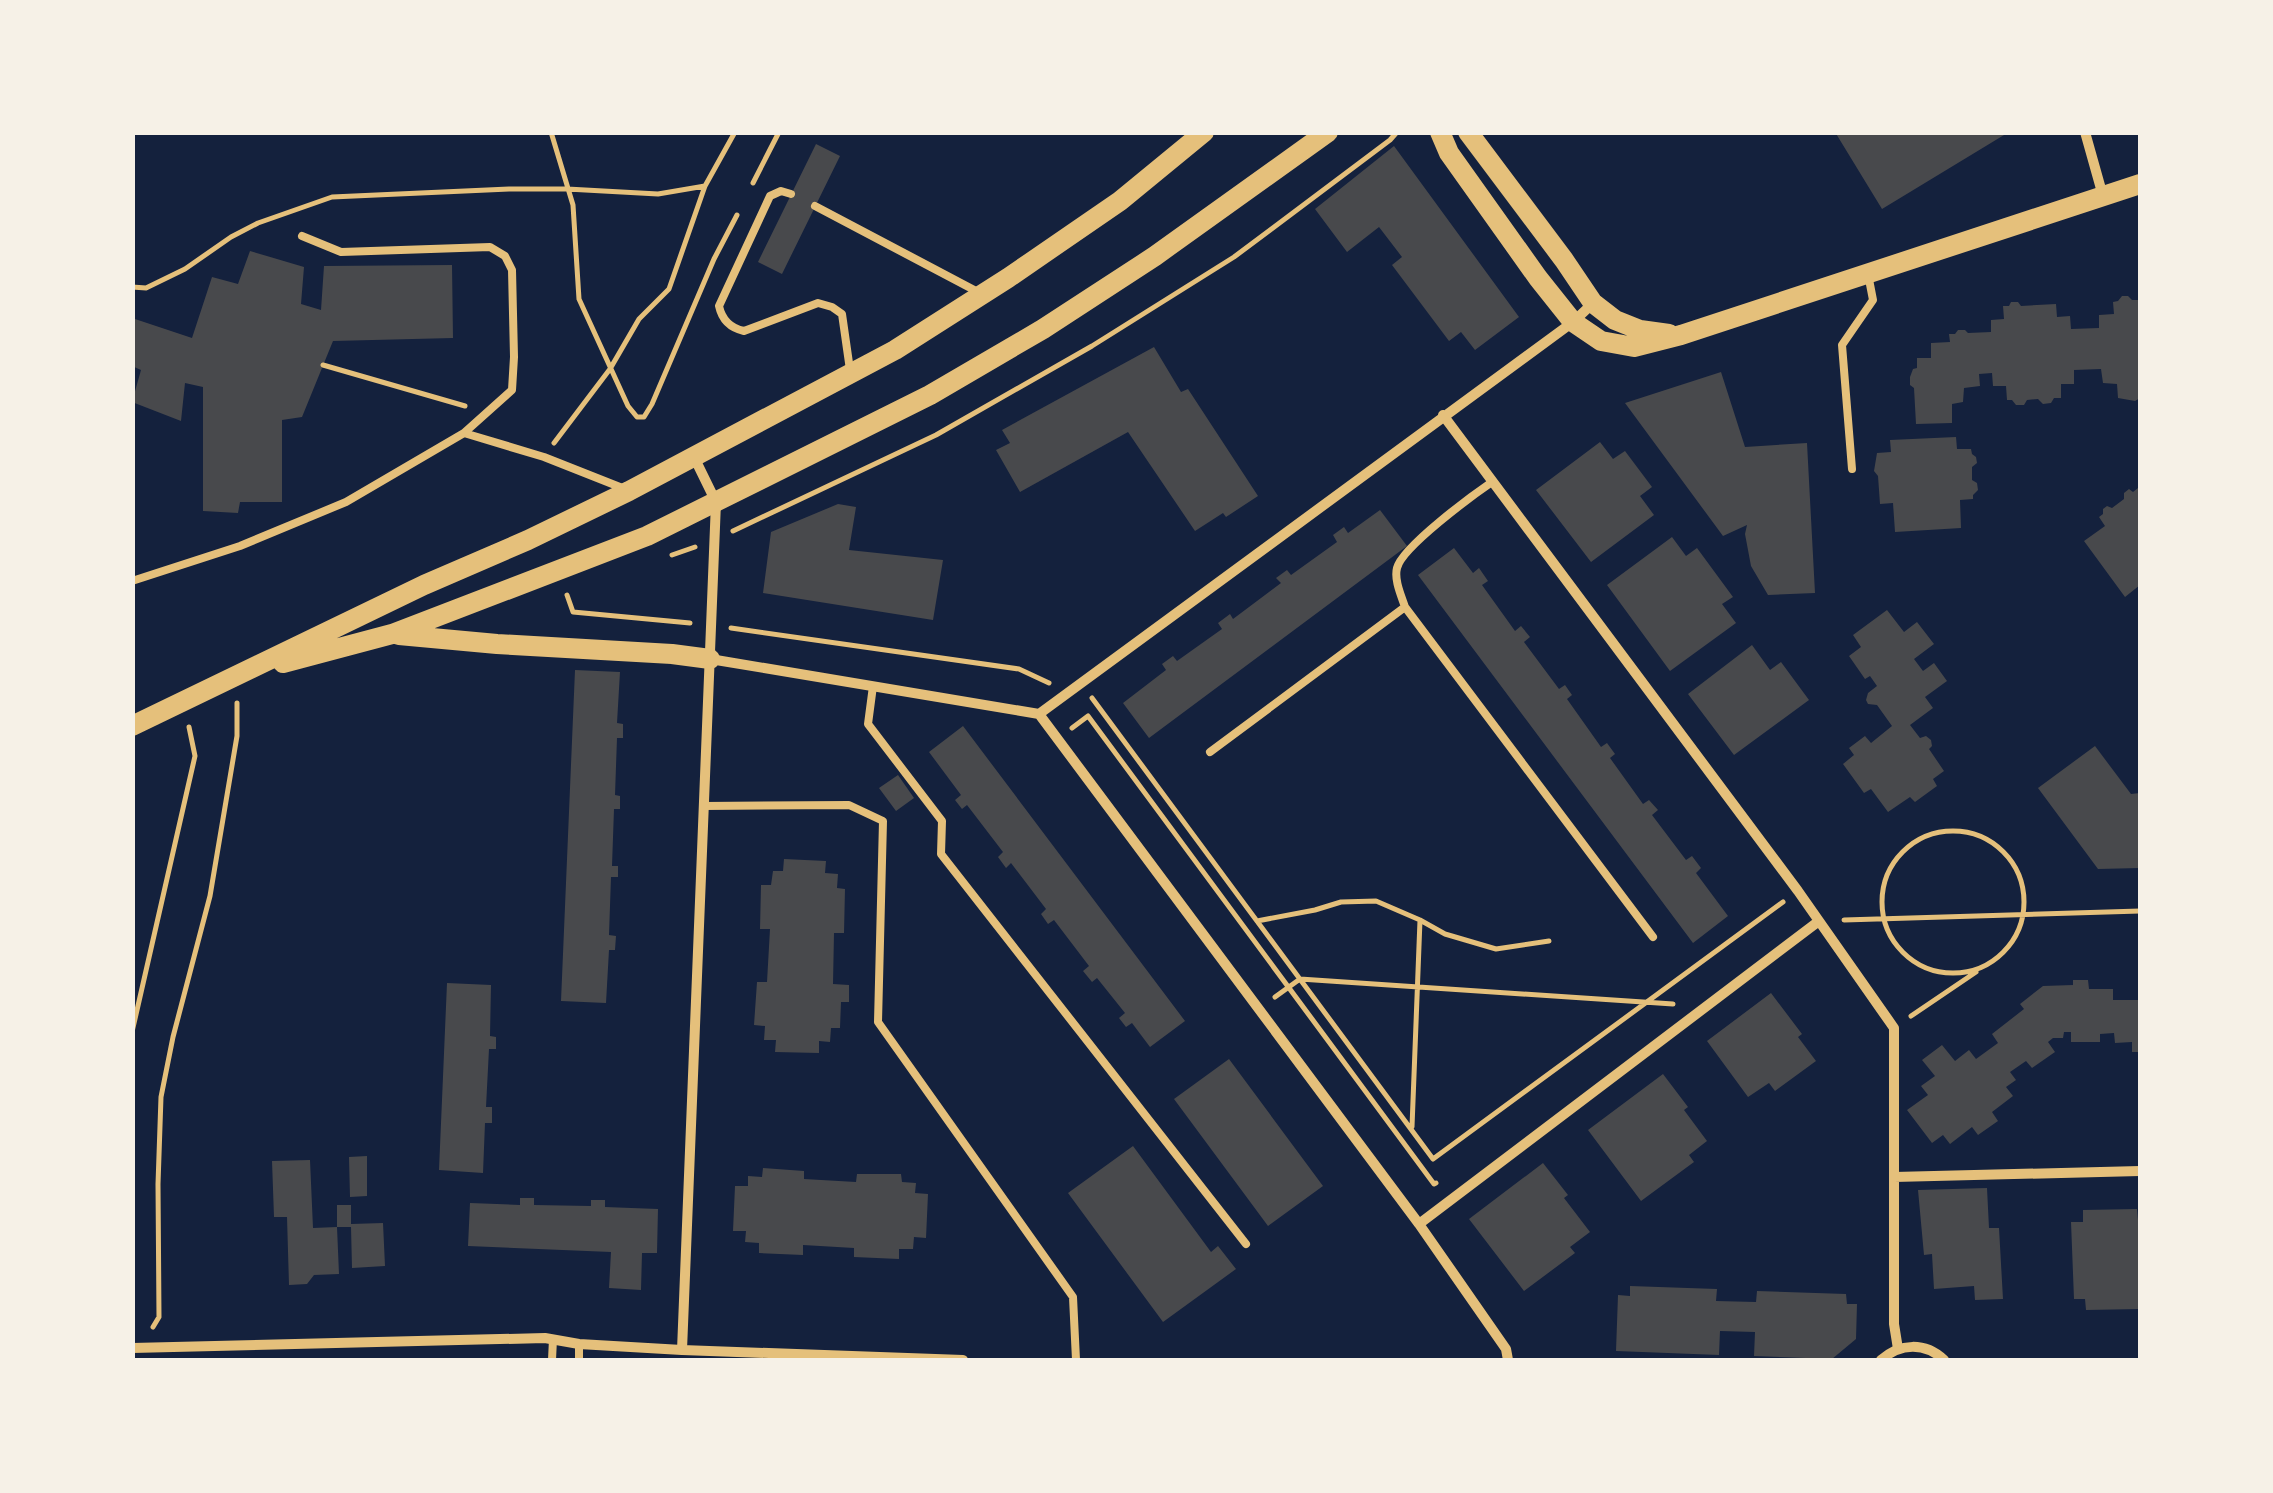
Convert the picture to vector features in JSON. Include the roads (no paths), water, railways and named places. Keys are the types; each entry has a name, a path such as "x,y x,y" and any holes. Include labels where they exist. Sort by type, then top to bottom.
{"main road":[{"path":"132,726 629,491 895,350 1120,201 1204,132"},
{"path":"238,676 392,634 647,536 716,502 930,395 1042,330 1155,256 1328,132"},
{"path":"1440,132 1449,152 1574,322 1600,341 1634,347 2140,184"},
{"path":"1468,132 1593,303 1616,320 1640,330 1681,335"},
{"path":"392,634 710,659"}],"street":[{"path":"2084,132 2103,196"},
{"path":"1039,714 1574,322 1593,303"},
{"path":"1443,415 1798,891 1894,1028 1894,1324 1898,1349"},
{"path":"682,1350 716,502 694,457"},
{"path":"710,659 1039,714 1419,1224 1506,1349 1508,1360"},
{"path":"1419,1224 1819,921"},
{"path":"1894,1177 2140,1171"},
{"path":"136,1347 553,1339 682,1350 963,1360"},
{"path":"1881,1360 1898,1349 1912,1346 1926,1348 1944,1360"}],"lane":[{"path":"792,194 781,191 770,196 719,306 720,313 730,326 744,331 824,303 842,314 850,374"},
{"path":"815,206 982,294"},
{"path":"132,581 240,546 346,502 464,433 512,390 512,270 505,256 490,247 341,252 302,236"},
{"path":"1852,470 1842,344 1873,300 1868,273"},
{"path":"464,433 544,457 629,491"},
{"path":"1492,482 1398,562 1396,573 1405,607 1653,937"},
{"path":"1210,752 1405,607"},
{"path":"873,686 868,724 942,821 941,854 1246,1244"},
{"path":"703,806 849,805 883,821 878,1022 1073,1297 1076,1360"},
{"path":"552,1360 553,1339"},
{"path":"579,1344 579,1360"},
{"path":"136,1347 140,1360"}]}
